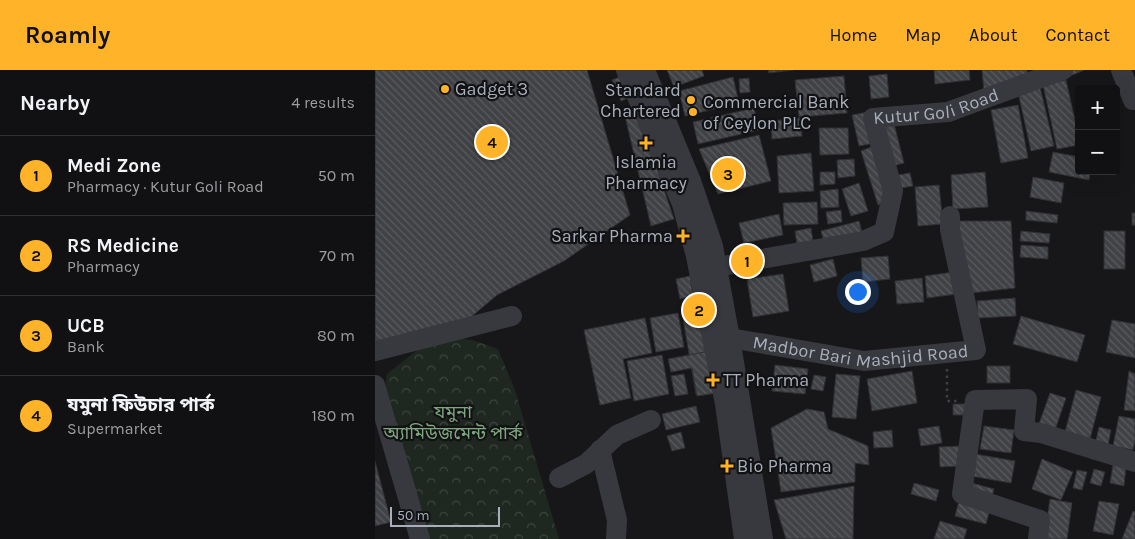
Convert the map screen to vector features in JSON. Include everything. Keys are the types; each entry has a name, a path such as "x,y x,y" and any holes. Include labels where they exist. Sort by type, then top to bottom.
{"street":[{"path":"626,70 682,204 696,256 725,404 744,539"},
{"path":"645,70 691,181 713,246 731,338 763,539"},
{"name":"Kutur Goli Road","path":"728,265 863,241 884,232 893,191 873,118 948,112 1063,70"},
{"path":"1121,70 1133,100 1135,100"},
{"name":"Madbor Bari Mashjid Road","path":"731,338 864,361 976,350 950,230 950,216"},
{"path":"375,351 512,316"},
{"path":"375,385 420,539"},
{"path":"1038,539 1040,520 962,494 975,400 1027,399 1025,431 1041,433 1135,462"},
{"path":"559,478 586,464 617,435 651,420"},
{"path":"600,450 617,520 616,539"}],"path":[{"path":"946,353 947,401 975,400"}],"green space":[{"name":"যমুনা অ্যামিউজমেন্ট পার্ক","path":"449,338 472,340 498,349 515,390 559,539 418,539 380,419 387,374 421,347"}],"building":[{"path":"375,70 587,70 630,215 564,261 497,295 465,322 375,344"},
{"path":"667,70 702,70 704,76 674,87"},
{"path":"768,70 793,70 769,73"},
{"path":"934,70 969,70 970,80 935,84"},
{"path":"982,70 1027,70 1029,87 984,92"},
{"path":"1066,70 1084,70 1068,77"},
{"path":"887,74 889,97 871,99 869,76"},
{"path":"622,76 631,97 621,101 612,80"},
{"path":"844,76 847,113 799,117 795,80"},
{"path":"733,77 739,103 685,116 679,91"},
{"path":"749,78 750,92 740,93 739,79"},
{"path":"1066,80 1075,120 1075,146 1057,149 1043,85"},
{"path":"1040,87 1054,146 1031,151 1018,92"},
{"path":"1018,105 1028,158 1001,163 991,110"},
{"path":"636,107 674,219 651,226 624,112"},
{"path":"754,108 759,130 698,144 693,122"},
{"path":"868,112 874,143 859,146 852,115"},
{"path":"891,112 904,163 885,168 872,117"},
{"path":"800,118 802,136 772,139 771,121"},
{"path":"819,128 848,128 849,154 820,155"},
{"path":"759,135 771,181 718,194 699,149"},
{"path":"874,146 891,201 878,205 861,151"},
{"path":"1053,152 1075,156 1075,175 1090,175 1089,180 1049,172"},
{"path":"811,153 814,191 779,193 777,156"},
{"path":"854,159 855,176 838,178 837,160"},
{"path":"820,172 835,172 835,184 820,185"},
{"path":"985,172 988,207 953,209 951,175"},
{"path":"910,173 913,186 889,190 887,177"},
{"path":"1033,177 1064,183 1061,203 1030,197"},
{"path":"859,183 868,211 851,216 842,189"},
{"path":"939,185 943,224 918,226 915,187"},
{"path":"838,189 839,207 821,208 820,191"},
{"path":"817,202 818,224 784,225 783,203"},
{"path":"841,210 842,222 828,224 826,212"},
{"path":"1026,211 1058,215 1057,223 1026,220"},
{"path":"1132,213 1135,213 1135,225 1132,225"},
{"path":"779,214 783,235 744,243 739,223"},
{"path":"859,221 866,247 828,257 821,231"},
{"path":"952,221 1011,221 1015,288 971,293"},
{"path":"811,228 814,248 798,251 795,231"},
{"path":"1021,231 1050,234 1049,243 1020,241"},
{"path":"1104,231 1125,231 1125,269 1104,269"},
{"path":"1021,245 1048,247 1048,259 1020,257"},
{"path":"888,256 890,279 863,282 861,258"},
{"path":"833,259 837,276 814,282 810,265"},
{"path":"954,272 957,294 927,298 925,276"},
{"path":"783,274 789,311 753,317 747,279"},
{"path":"690,276 693,296 680,299 676,279"},
{"path":"922,278 924,302 897,304 895,281"},
{"path":"1015,298 1016,316 978,318 977,301"},
{"path":"700,303 716,390 696,394 681,307"},
{"path":"678,313 684,347 656,352 650,318"},
{"path":"1021,316 1085,335 1077,362 1013,344"},
{"path":"645,318 652,353 623,359 631,398 600,405 584,330"},
{"path":"1112,320 1135,324 1135,358 1106,352"},
{"path":"710,351 717,393 697,396 692,368 671,372 668,359"},
{"path":"662,355 669,394 634,401 627,361"},
{"path":"775,365 808,369 805,394 772,391"},
{"path":"987,366 1010,366 1010,383 987,383"},
{"path":"912,371 917,403 872,411 867,379"},
{"path":"1129,371 1135,374 1135,411 1124,410"},
{"path":"684,374 688,394 675,396 671,376"},
{"path":"836,374 860,376 856,419 832,417"},
{"path":"814,375 826,377 823,391 811,389"},
{"path":"1076,390 1101,397 1090,439 1065,432"},
{"path":"1050,393 1066,398 1055,430 1039,424"},
{"path":"953,404 966,404 967,415 953,415"},
{"path":"696,406 700,422 666,430 662,414"},
{"path":"807,409 824,412 828,429 868,446 869,465 855,463 855,482 781,492 771,428"},
{"path":"1119,416 1135,419 1133,450 1113,446"},
{"path":"939,426 942,443 921,446 918,429"},
{"path":"984,426 1014,430 1011,453 980,449"},
{"path":"1099,427 1111,430 1105,461 1092,459"},
{"path":"892,430 893,447 874,448 873,432"},
{"path":"681,432 685,448 672,451 667,436"},
{"path":"961,446 962,466 940,467 939,447"},
{"path":"1115,453 1127,456 1124,486 1110,483"},
{"path":"975,454 1015,461 1011,483 971,476"},
{"path":"1042,459 1073,472 1061,500 1032,489"},
{"path":"375,461 391,522 375,526"},
{"path":"1094,469 1105,472 1101,486 1090,483"},
{"path":"1077,470 1087,472 1082,490 1073,488"},
{"path":"968,482 994,489 991,500 965,493"},
{"path":"914,483 939,490 936,501 911,494"},
{"path":"854,486 853,539 786,539 774,500"},
{"path":"960,497 991,505 986,524 955,516"},
{"path":"1050,499 1072,503 1067,539 1044,539"},
{"path":"1099,501 1119,504 1113,535 1093,531"},
{"path":"1133,511 1135,512 1135,539 1122,539"},
{"path":"940,521 967,529 964,539 934,539"}],"place":[{"name":"Gadget 3","path":"445,89"},
{"name":"Standard Chartered","path":"691,100"},
{"name":"Commercial Bank of Ceylon PLC","path":"693,112"},
{"name":"যমুনা ফিউচার পার্ক","path":"492,142"},
{"name":"Islamia Pharmacy","path":"646,143"},
{"name":"UCB","path":"728,174"},
{"name":"Sarkar Pharma","path":"683,236"},
{"name":"Medi Zone","path":"747,261"},
{"name":"RS Medicine","path":"699,310"},
{"name":"TT Pharma","path":"713,380"},
{"name":"Bio Pharma","path":"727,466"}]}
